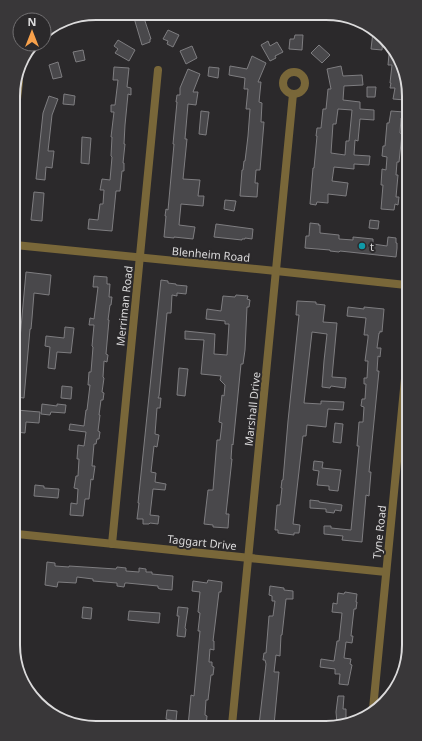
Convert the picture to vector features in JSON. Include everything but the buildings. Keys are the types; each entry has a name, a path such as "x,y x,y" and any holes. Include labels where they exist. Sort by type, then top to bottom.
{"street":[{"name":"Merriman Road","path":"112,544 158,70"},
{"name":"Marshall Drive","path":"232,721 293,94"},
{"name":"Blenheim Road","path":"20,246 402,285"},
{"name":"Tyne Road","path":"373,704 402,409"},
{"name":"Taggart Drive","path":"20,534 386,572"}],"place":[{"name":"t","path":"362,246"}]}
